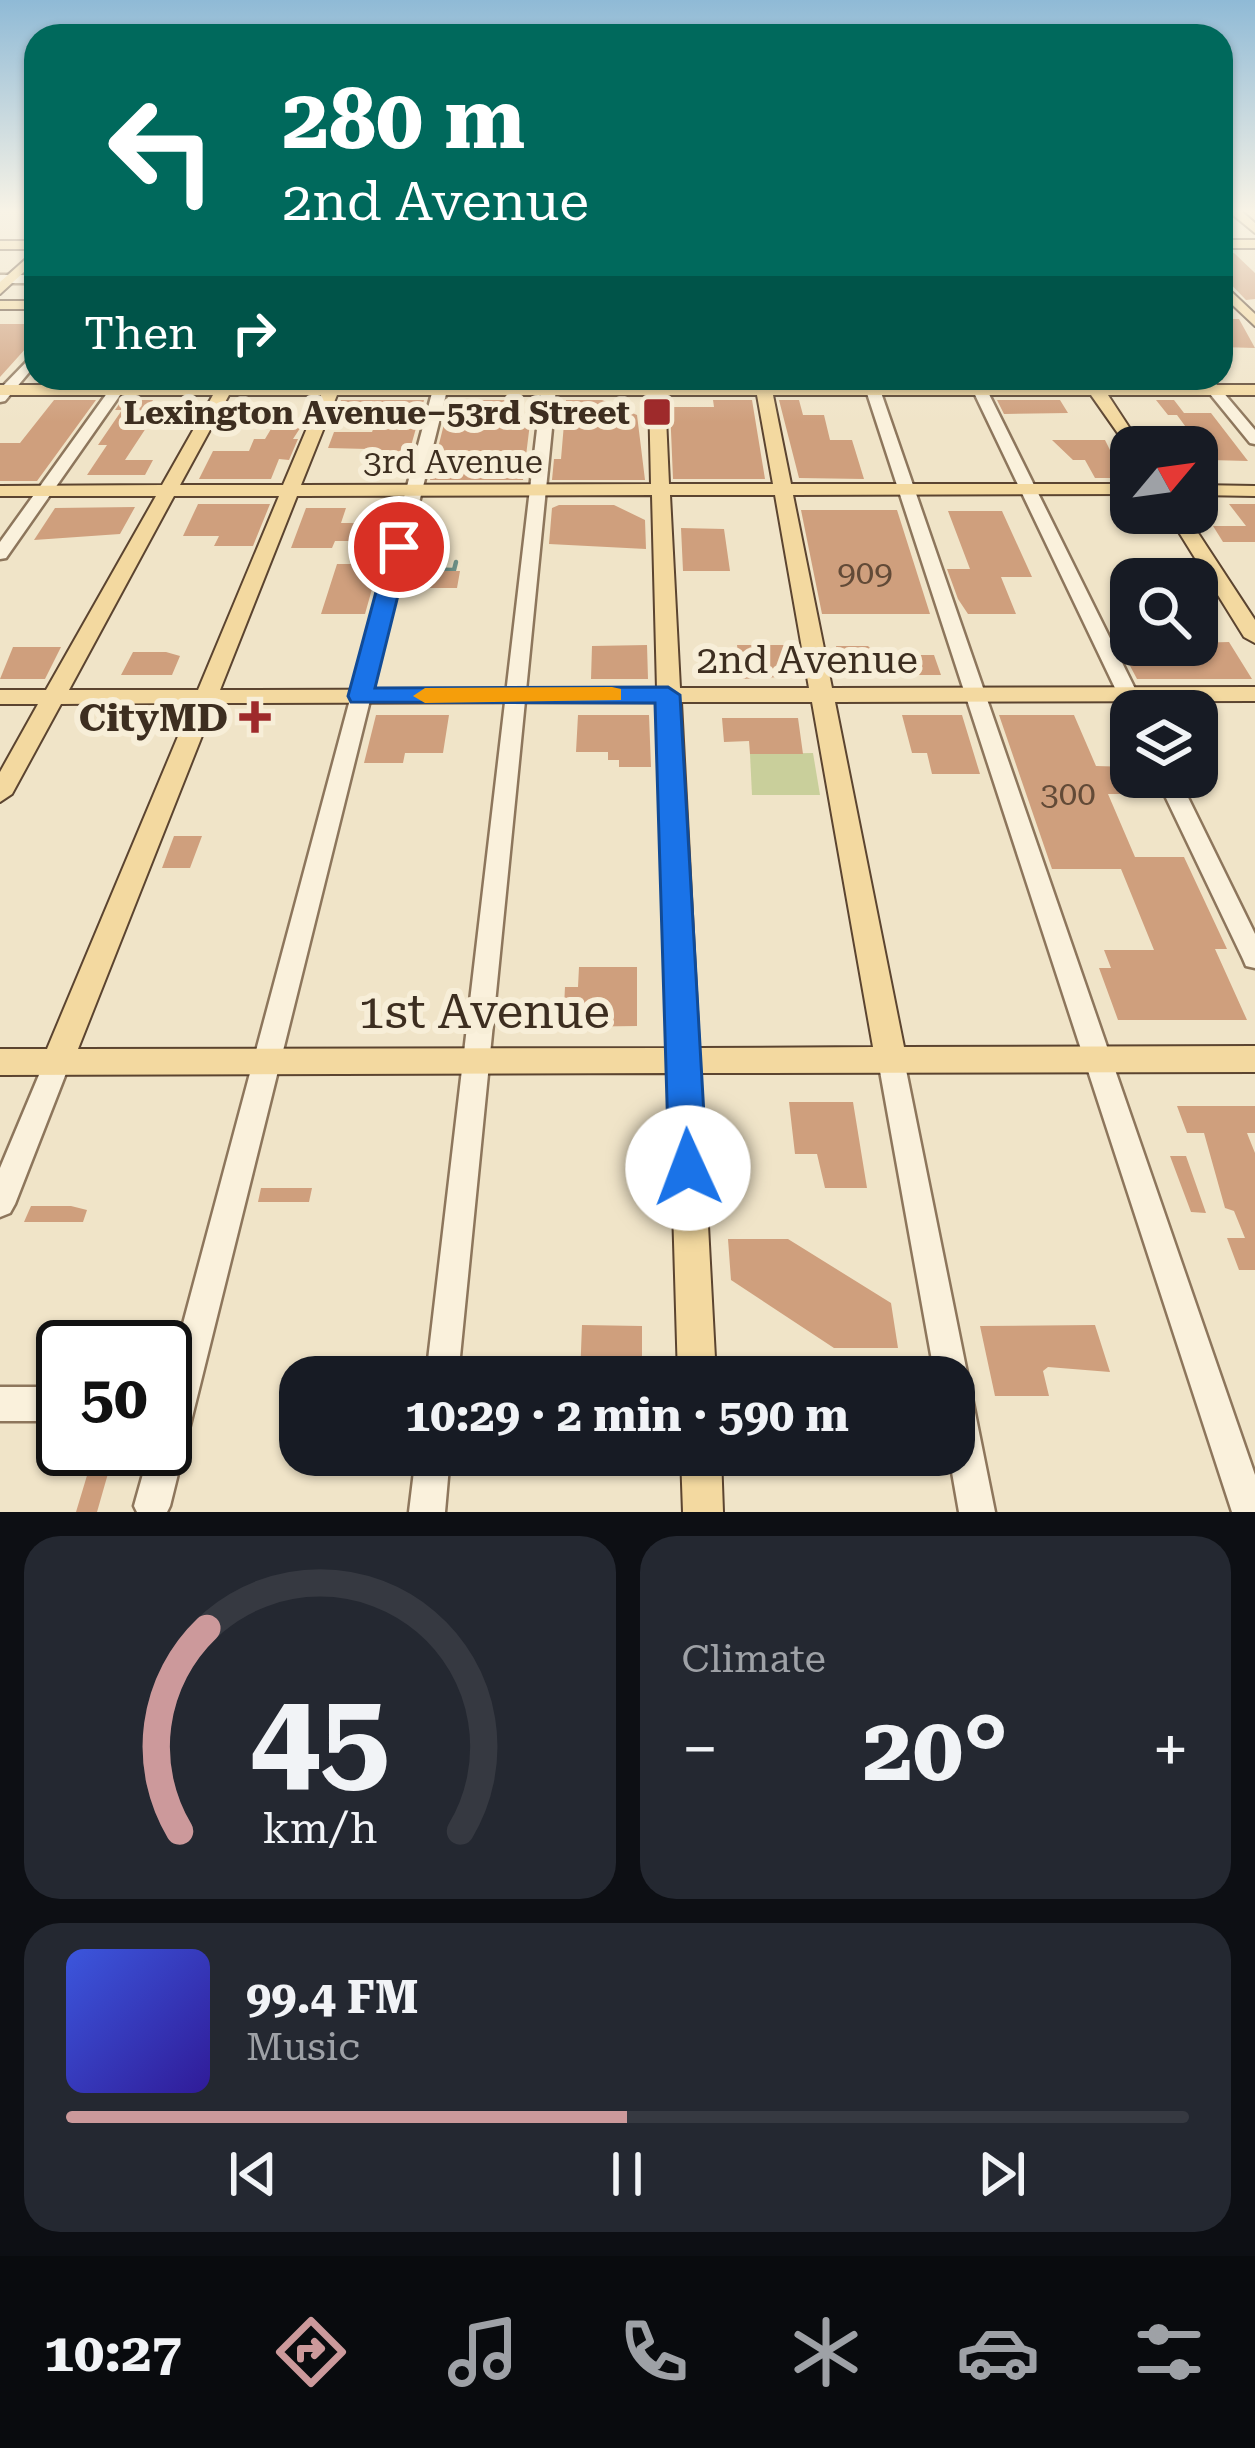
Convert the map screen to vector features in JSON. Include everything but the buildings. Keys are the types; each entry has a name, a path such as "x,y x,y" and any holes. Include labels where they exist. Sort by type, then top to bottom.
{"main road":[{"path":"0,794 223,390"},
{"path":"57,1063 332,390"},
{"path":"656,390 696,1356"},
{"path":"764,390 891,1060"},
{"path":"1097,390 1120,426"},
{"name":"3rd Avenue","path":"0,491 1110,494"},
{"path":"1218,493 1255,494"},
{"path":"1218,496 1255,494"},
{"path":"1189,534 1255,637"},
{"name":"2nd Avenue","path":"0,697 977,694 1110,702"},
{"name":"2nd Avenue","path":"1218,697 1255,694"},
{"name":"1st Avenue","path":"0,1062 1255,1059"},
{"path":"701,1476 703,1512"}],"street":[{"path":"2,392 24,369"},
{"path":"0,554 116,390"},
{"path":"192,1329 440,390"},
{"path":"444,1356 549,390"},
{"path":"874,390 1250,1512"},
{"path":"980,390 1126,690"},
{"path":"1214,390 1255,440"},
{"path":"1178,798 1255,959"},
{"path":"891,1060 947,1356"},
{"path":"0,1204 57,1063"},
{"path":"0,1404 36,1405"},
{"path":"152,1506 158,1476"},
{"path":"428,1512 432,1476"},
{"path":"970,1476 977,1512"}],"green space":[{"path":"813,753 820,795 752,795 750,754"}],"waterway":[{"path":"413,569 454,570 456,562"}],"slow traffic":[{"path":"425,696 612,694"}],"place":[{"name":"Lexington Avenue–53rd Street","path":"657,412"},
{"name":"CityMD","path":"255,717"}],"route":[{"path":"399,547 361,696 668,695 688,1168"}]}
